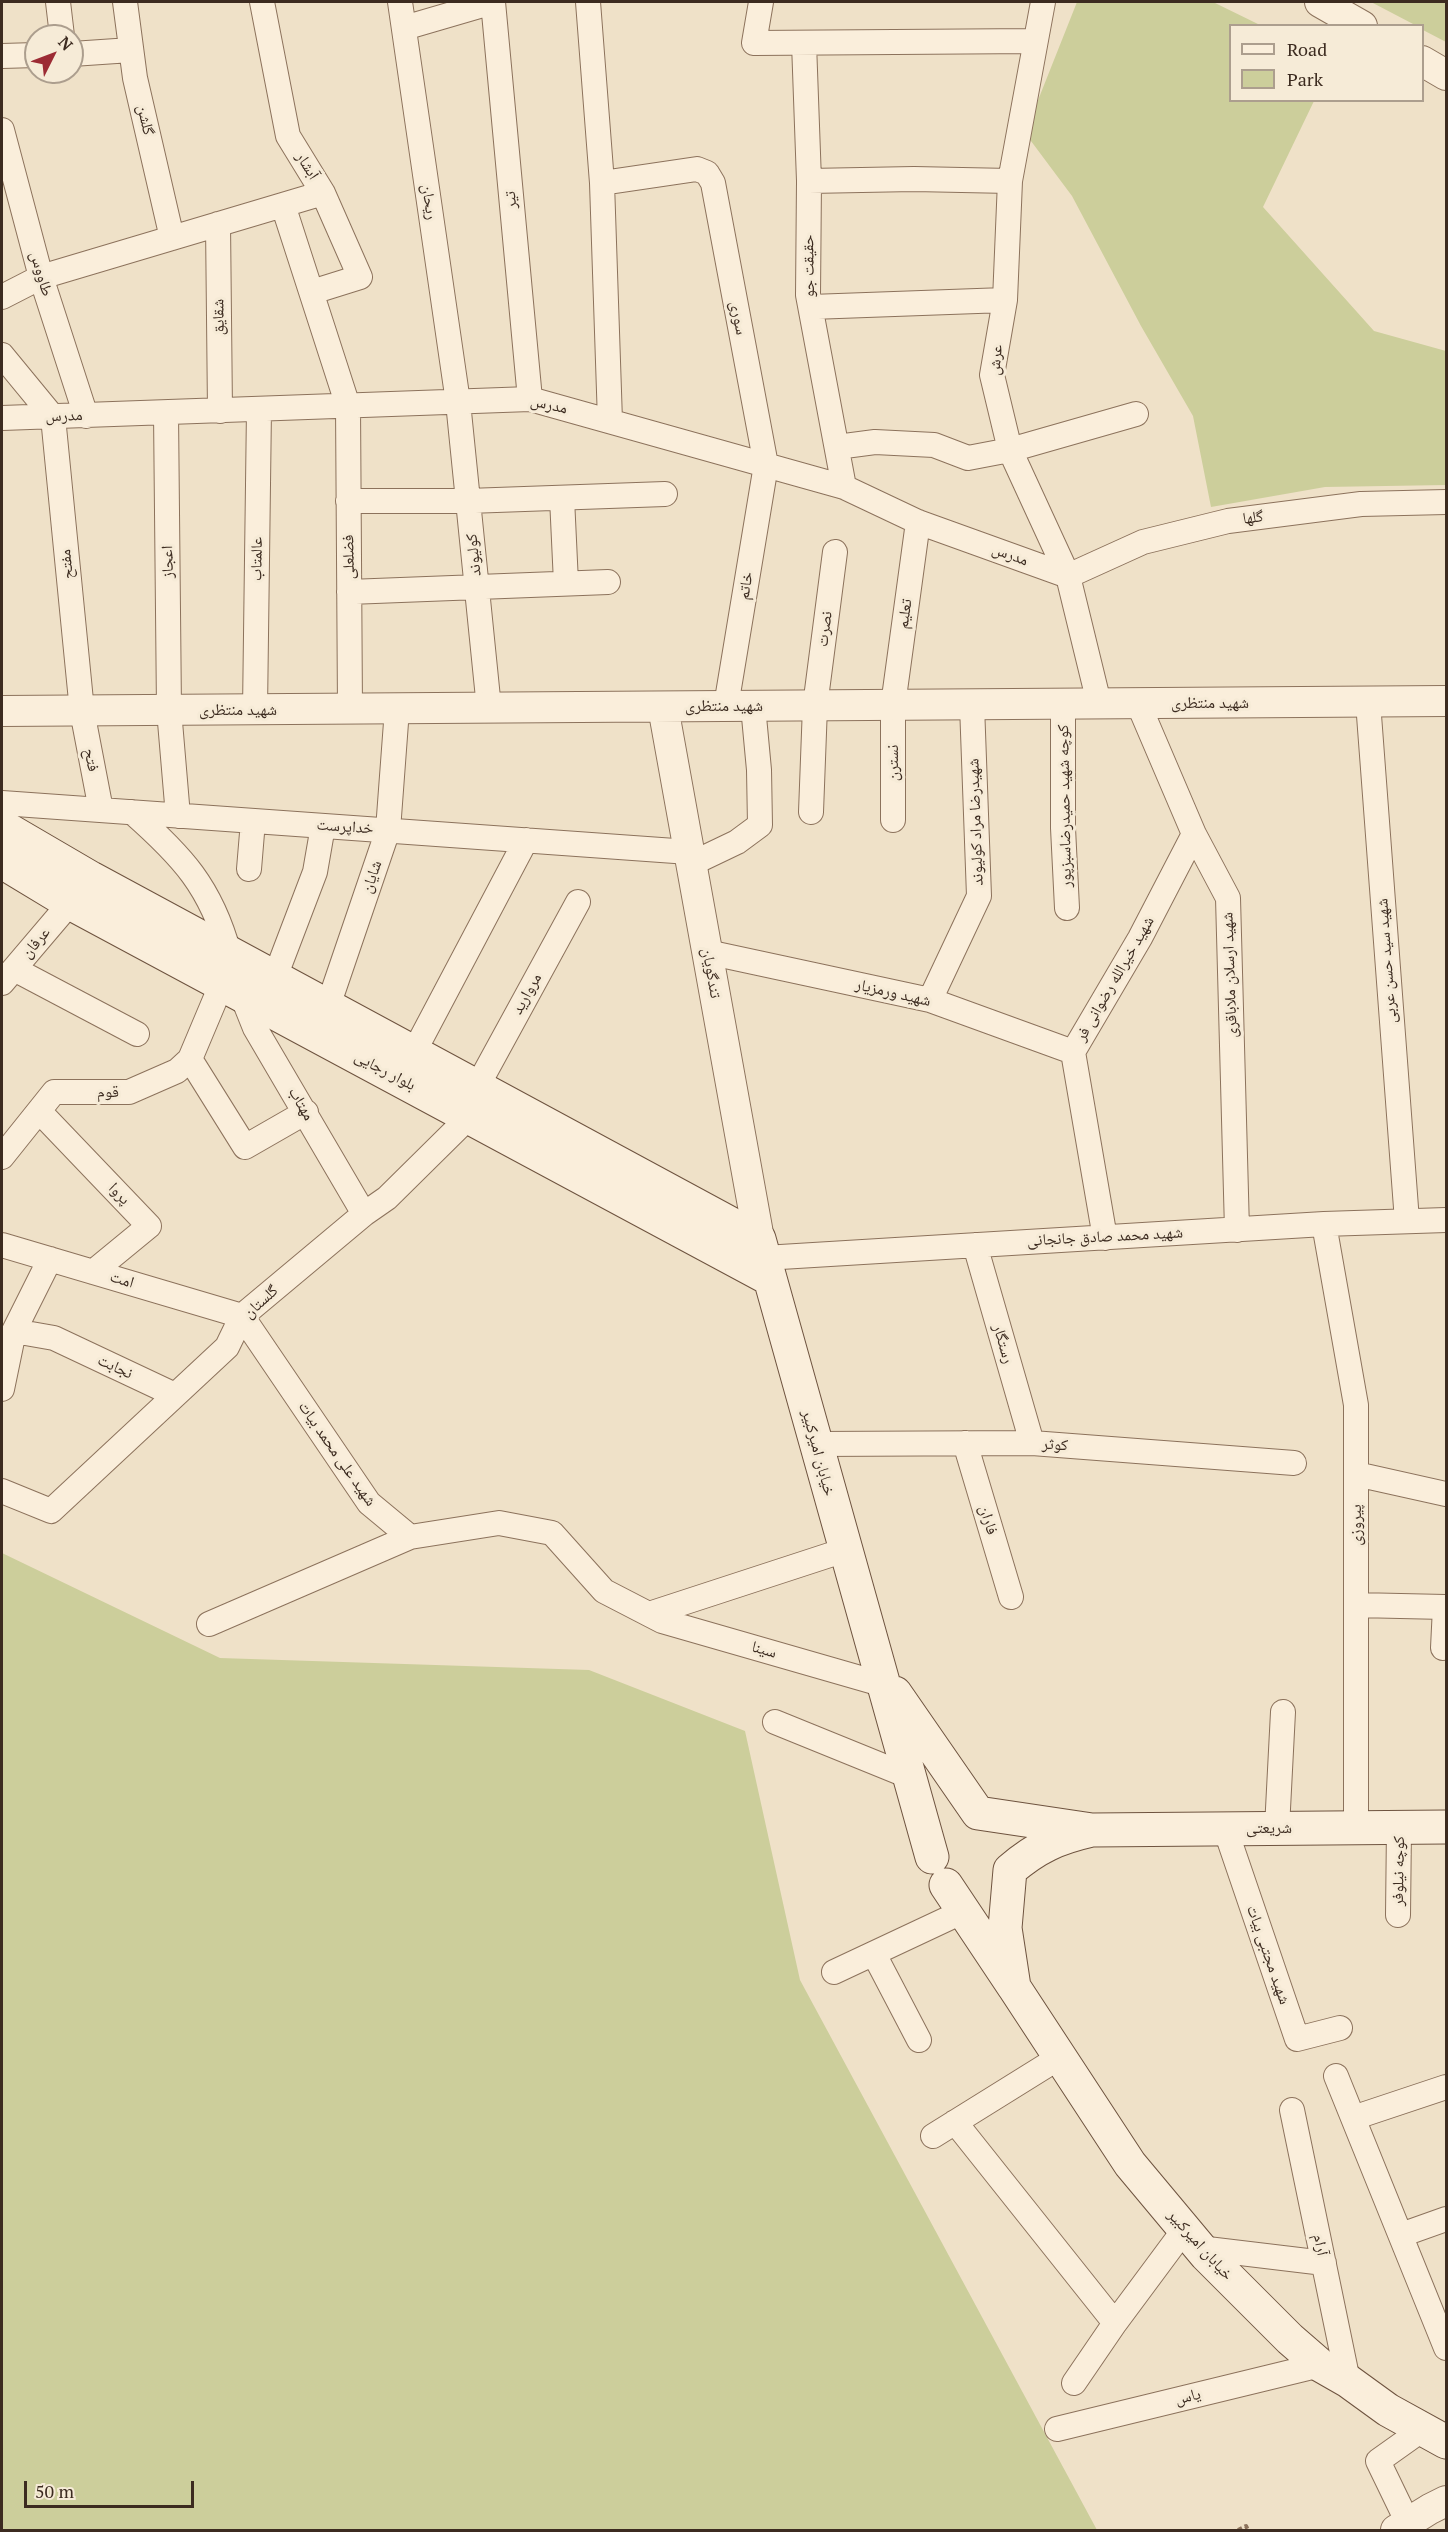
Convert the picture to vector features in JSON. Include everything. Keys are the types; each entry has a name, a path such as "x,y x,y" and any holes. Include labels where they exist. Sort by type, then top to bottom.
{"main road":[{"name":"بلوار رجایی","path":"2,826 25,864 70,903 231,976 275,977 414,1052 473,1101"},
{"name":"بلوار رجایی","path":"25,864 231,976 473,1101 764,1259"},
{"name":"خیابان امیرکبیر","path":"764,1259 879,1675 908,1776 939,1871 1130,2164 1192,2239 1290,2340 1320,2365 1348,2381 1388,2410 1435,2435"},
{"path":"879,1675 978,1812 989,1816 1005,1829 1013,1849 1005,1928 1014,1987"},
{"path":"978,1812 1092,1830 1061,1837 1034,1850 1010,1870 996,1886 987,1891 966,1893 939,1871 935,1836 948,1820 957,1815 978,1812"},
{"name":"شریعتی","path":"1092,1830 1446,1827"}],"street":[{"path":"58,2 61,24"},
{"name":"گلشن","path":"125,2 135,78 172,238"},
{"name":"آبشار","path":"262,2 288,136 323,193 360,277 312,292"},
{"name":"ریحان","path":"400,2 458,402"},
{"path":"404,28 493,2"},
{"name":"تیر","path":"493,2 530,399"},
{"path":"588,2 602,183 610,421"},
{"path":"761,2 754,43 1035,42"},
{"name":"عرش","path":"1043,2 1010,181 1005,300 992,375 1010,450 1068,576 1099,703"},
{"path":"1320,2 1358,24"},
{"name":"حقیقت جو","path":"804,43 808,181 808,295 844,487"},
{"path":"84,53 131,50"},
{"path":"2,56 24,55"},
{"path":"1424,62 1446,75"},
{"name":"طاووس","path":"2,130 41,277 86,416"},
{"name":"سوری","path":"602,183 698,169 707,173 713,183 766,465"},
{"path":"808,181 914,179 1010,181"},
{"path":"2,297 41,277 323,193"},
{"name":"فضلعلی","path":"283,205 348,406 350,709"},
{"name":"شقایق","path":"218,224 220,411"},
{"path":"811,307 1005,300"},
{"path":"2,355 53,417"},
{"name":"مدرس","path":"2,418 530,399 844,487 918,522 1068,576"},
{"name":"کولیوند","path":"458,402 489,708"},
{"name":"عالمتاب","path":"255,710 259,409"},
{"name":"اعجاز","path":"166,413 169,710 178,816"},
{"path":"837,447 875,442 934,445 968,458 1010,450 1136,414"},
{"name":"مفتح","path":"53,417 82,711"},
{"name":"خاتم","path":"690,858 737,842 760,825 759,770 739,706 766,465"},
{"path":"348,501 468,501 665,494"},
{"path":"562,498 566,583"},
{"name":"گلها","path":"1068,576 1143,542 1228,521 1361,504 1446,502"},
{"name":"تعلیم","path":"893,705 918,522"},
{"name":"نصرت","path":"815,706 835,552"},
{"path":"349,592 608,582"},
{"name":"شهید منتظری","path":"2,711 1446,701"},
{"name":"شهید سید حسن عربی","path":"1368,702 1407,1221"},
{"name":"شهید ارسلان ملاباقری","path":"1138,703 1194,834 1228,898 1237,1230"},
{"name":"کوچه شهید حمیدرضاسبزپور","path":"1063,704 1063,828 1067,908"},
{"name":"نسترن","path":"892,820 893,705"},
{"name":"شهیدرضا مراد کولیوند","path":"930,1000 979,896 972,705"},
{"path":"811,812 815,706"},
{"name":"تندگویان","path":"663,707 764,1259"},
{"name":"شایان","path":"328,1006 388,830 397,709"},
{"name":"فتح","path":"82,711 101,810"},
{"name":"خداپرست","path":"2,803 526,840 690,858"},
{"name":"مهتاب","path":"132,812 171,846 196,878 220,920 231,976 255,1028 364,1214"},
{"path":"249,869 253,821"},
{"path":"275,977 315,872 323,826"},
{"name":"شهید خیرالله رضوانی فر","path":"1105,1238 1073,1052 1140,938 1194,834"},
{"path":"414,1052 526,840"},
{"name":"مروارید","path":"473,1101 578,902"},
{"name":"عرفان","path":"8,976 70,903"},
{"name":"شهید ورمزیار","path":"707,952 930,1000 1073,1052"},
{"path":"8,976 137,1034"},
{"path":"231,976 190,1059 245,1147 306,1112"},
{"name":"قوم","path":"2,1157 54,1092 129,1092 177,1071 190,1059"},
{"name":"گلستان","path":"2,1491 51,1511 226,1347 242,1316 364,1214 387,1198 473,1101"},
{"name":"پروا","path":"39,1111 149,1226 93,1272"},
{"name":"شهید محمد صادق جانجانی","path":"764,1259 1324,1224 1446,1220"},
{"name":"پیروزی","path":"1324,1224 1356,1405 1356,1828"},
{"name":"امت","path":"2,1245 242,1316"},
{"name":"رستگار","path":"975,1245 1032,1443"},
{"path":"2,1389 14,1331 50,1259"},
{"name":"شهید علی محمد بیات","path":"242,1316 369,1503 411,1537"},
{"name":"نجابت","path":"14,1331 54,1338 175,1395"},
{"name":"فاران","path":"965,1443 1011,1597"},
{"name":"کوثر","path":"816,1444 1032,1443 1293,1463"},
{"path":"1356,1474 1446,1494"},
{"path":"210,1624 411,1537 499,1523 552,1533 604,1591 649,1614 845,1550"},
{"path":"1356,1605 1445,1607 1443,1648"},
{"name":"سینا","path":"649,1614 662,1621 879,1675"},
{"path":"1277,1828 1283,1712"},
{"path":"775,1722 908,1776"},
{"name":"کوچه نیلوفر","path":"1398,1915 1400,1827"},
{"name":"شهید مجتبی بیات","path":"1225,1828 1297,2039 1340,2028"},
{"path":"834,1972 964,1911"},
{"path":"874,1954 920,2040"},
{"path":"933,2136 1060,2057"},
{"path":"1336,2076 1446,2348"},
{"path":"1353,2118 1446,2087"},
{"name":"آرام","path":"1292,2110 1348,2381"},
{"path":"955,2122 1115,2323"},
{"path":"1401,2235 1446,2219"},
{"path":"1074,2383 1115,2323 1192,2239 1324,2264"},
{"name":"یاس","path":"1057,2429 1320,2365"},
{"path":"1435,2435 1377,2461 1402,2527 1446,2501"}],"path":[{"path":"1238,2530 1246,2526 1248,2530"}],"green space":[{"path":"1077,2 1213,2 1258,24 1229,24 1229,102 1314,102 1263,207 1374,331 1446,351 1446,485 1325,487 1211,507 1193,416 1141,326 1072,196 1025,133"},
{"path":"1371,2 1446,2 1446,42 1424,31 1424,24 1413,24"},
{"path":"2,1553 220,1658 589,1670 745,1731 800,1980 1097,2530 2,2530"}]}
